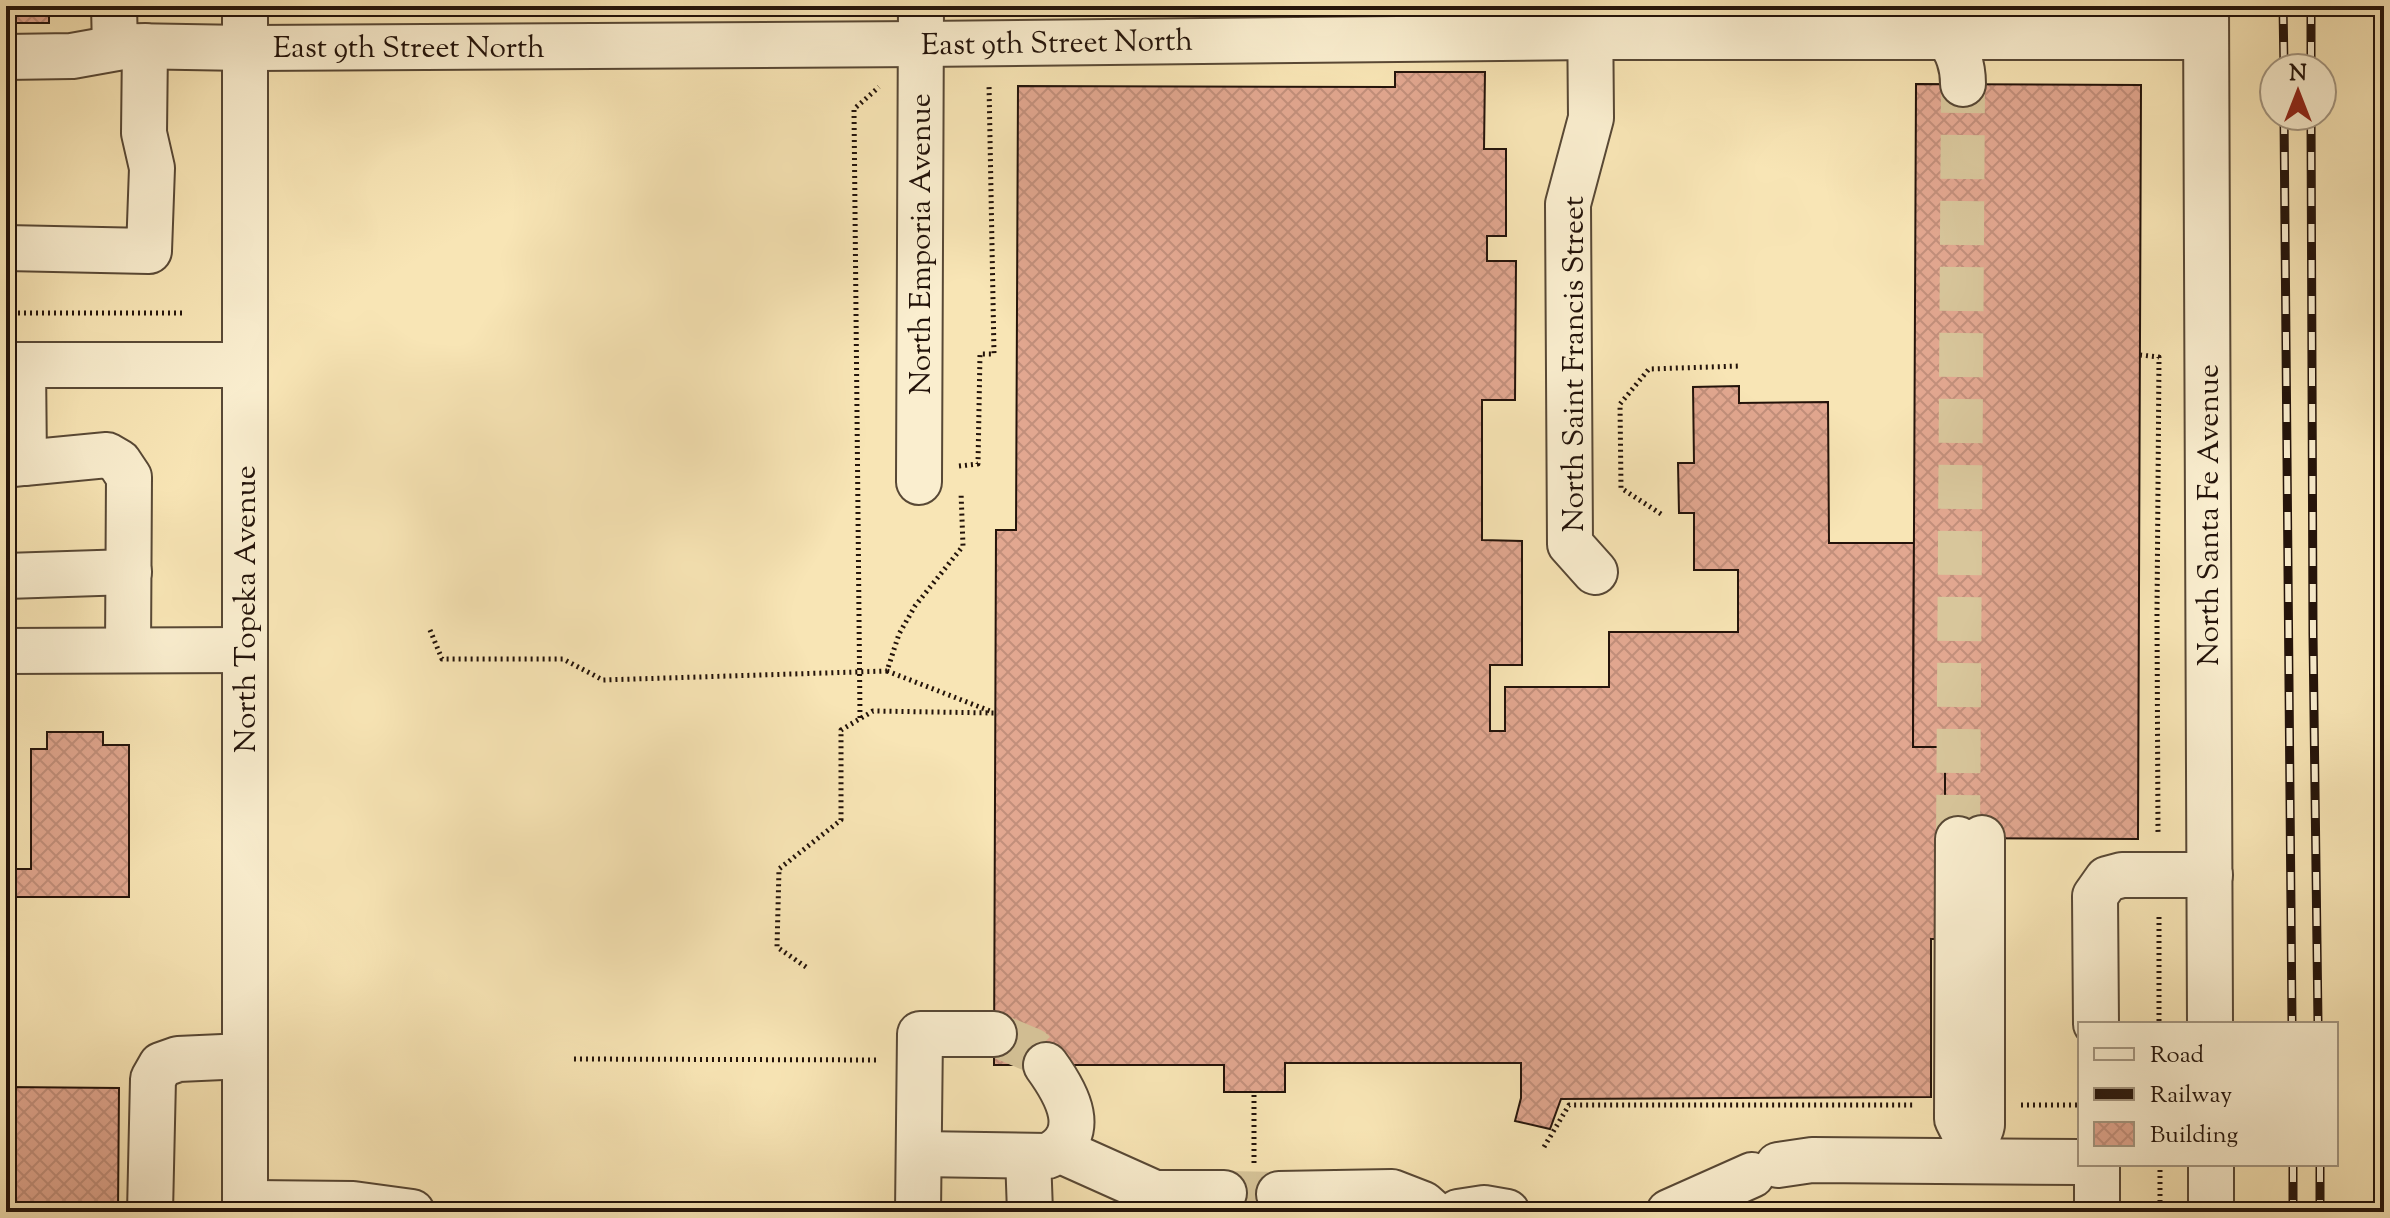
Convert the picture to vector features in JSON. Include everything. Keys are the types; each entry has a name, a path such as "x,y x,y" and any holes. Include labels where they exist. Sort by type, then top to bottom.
{"street":[{"name":"East 9th Street North","path":"6,57 72,56 125,34 245,27 1590,21 1937,27 2001,37 2206,21"},
{"name":"North Saint Francis Street","path":"1590,21 1591,118 1568,204 1570,544 1595,572"},
{"name":"North Santa Fe Avenue","path":"2206,21 2210,1022"},
{"name":"North Emporia Avenue","path":"919,482 921,25"},
{"name":"North Topeka Avenue","path":"245,27 245,1207"},
{"path":"1937,27 1950,41 1973,84 2001,37"},
{"path":"6,248 149,251 152,168 125,34"},
{"path":"128,650 129,477 119,462 107,455 15,464 15,365 245,365"},
{"path":"6,576 129,572"},
{"path":"6,651 245,650"},
{"path":"1970,839 1970,1125"},
{"path":"2096,1022 2095,896 2107,879 2122,875 2210,875"},
{"path":"918,1212 920,1034 994,1034"},
{"path":"150,1212 153,1079 161,1065 178,1059 245,1056"},
{"path":"1030,1212 1044,1153 1072,1129 1072,1115 1061,1085 1046,1065"},
{"path":"1669,1212 1765,1170 1970,1125 2078,1161"},
{"path":"919,1154 1044,1153 1160,1203 1252,1185 1392,1192 1423,1204 1432,1212"},
{"path":"2097,1166 2097,1212"},
{"path":"2211,1166 2211,1212"},
{"path":"245,1207 353,1204 412,1212"},
{"path":"1458,1212 1484,1208 1507,1212"}],"path":[{"path":"887,671 899,634 915,606 963,546 959,464 978,464 980,354 994,354 989,79"},
{"path":"860,718 854,109 880,86"},
{"path":"6,313 185,313"},
{"path":"2140,355 2159,357 2159,1022"},
{"path":"1661,514 1621,488 1620,404 1649,369 1740,366"},
{"path":"430,630 442,659 563,659 603,680 887,671 995,713 873,711 841,730 841,820 779,869 777,947 806,967"},
{"path":"574,1059 881,1060"},
{"path":"1252,1185 1254,1092"},
{"path":"1544,1147 1569,1105 1970,1125 2078,1105"},
{"path":"2160,1166 2160,1205"}],"building":[{"path":"6,6 49,6 49,23 6,23"},
{"path":"1395,72 1485,72 1484,149 1506,149 1506,236 1487,236 1487,261 1516,261 1515,400 1482,400 1482,540 1522,541 1522,665 1490,665 1490,731 1505,731 1505,687 1609,687 1609,632 1738,632 1738,570 1694,570 1694,513 1679,513 1678,463 1694,463 1693,387 1739,386 1739,403 1828,402 1829,543 1914,543 1913,747 1945,747 1947,939 1931,939 1931,1097 1561,1099 1550,1129 1515,1121 1521,1098 1521,1063 1285,1063 1285,1092 1224,1092 1224,1065 994,1065 996,530 1016,530 1018,86 1395,87"},
{"path":"1916,84 2141,85 2138,839 1945,838 1945,747 1913,747"},
{"path":"47,732 103,732 103,745 129,745 129,897 6,897 6,869 31,869 31,749 47,749"},
{"path":"6,1087 119,1088 118,1212 6,1212"}],"tunnel":[{"path":"1958,839 1963,84"},
{"path":"994,1034 1032,1050 1046,1065"},
{"path":"1224,1193 1279,1194"}],"railway":[{"path":"2283,6 2284,52"},
{"path":"2311,6 2311,52"},
{"path":"2284,132 2292,1022"},
{"path":"2311,132 2318,1022"},
{"path":"2293,1166 2293,1212"},
{"path":"2320,1166 2320,1212"}]}
